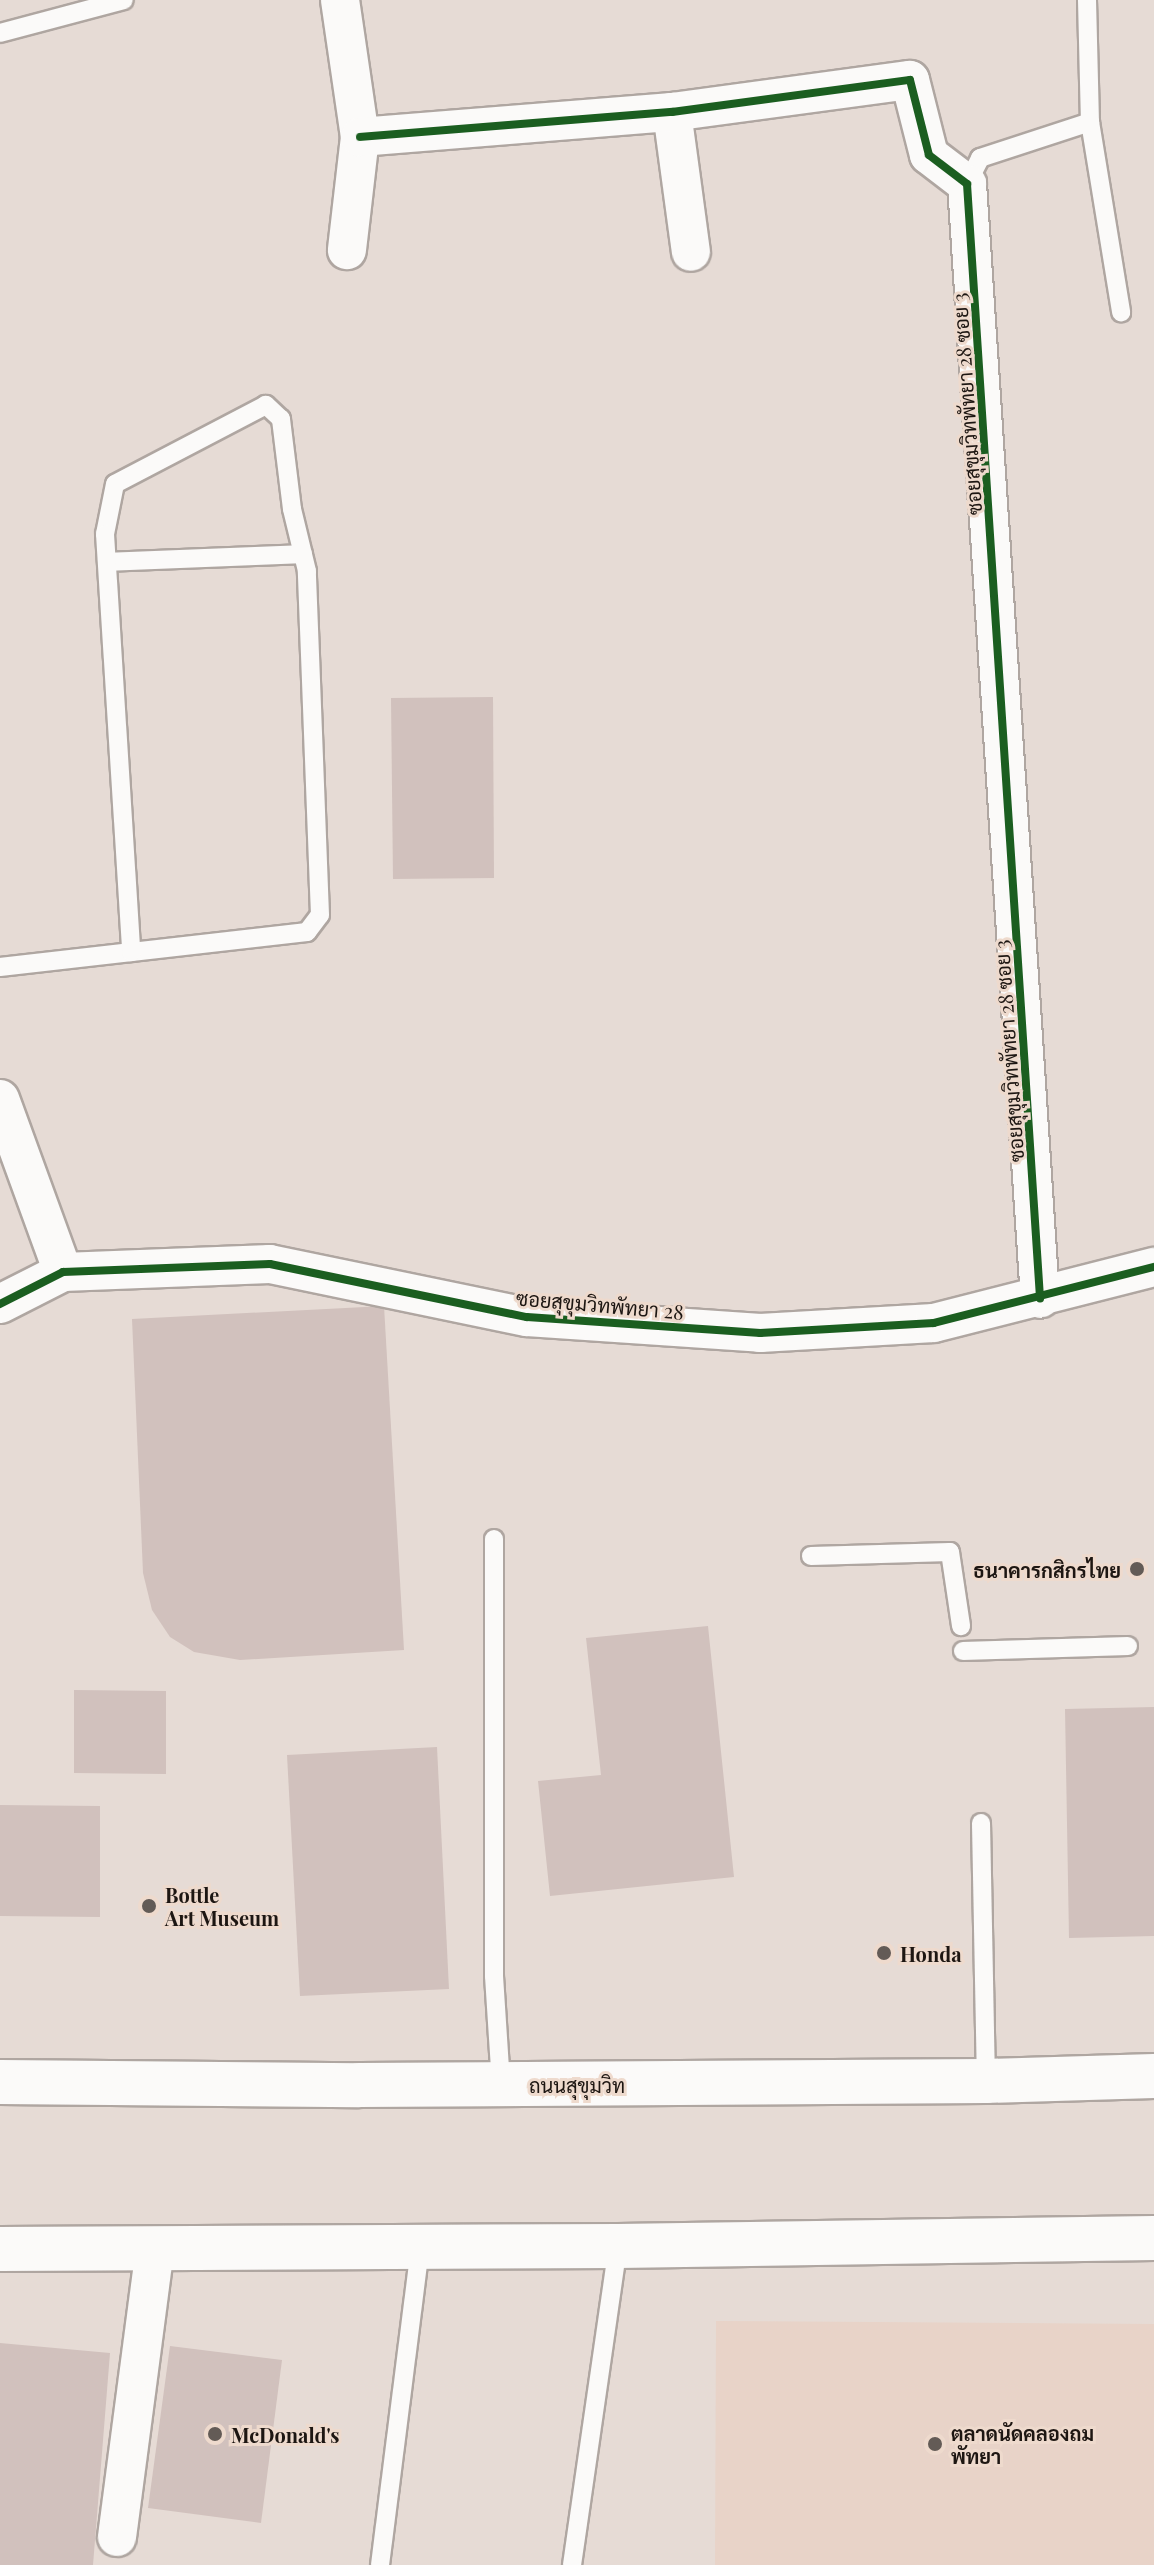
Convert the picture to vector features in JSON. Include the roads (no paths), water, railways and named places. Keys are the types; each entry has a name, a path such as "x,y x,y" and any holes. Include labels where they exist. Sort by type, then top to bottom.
{"highway":[{"name":"ถนนสุขุมวิท","path":"0,2082 501,2084 986,2081 1154,2076"},
{"path":"0,2249 618,2246 1154,2238"}],"street":[{"path":"340,0 360,137 347,250"},
{"path":"360,137 672,112 910,80 929,155 967,184"},
{"path":"672,112 691,252"},
{"name":"ซอยสุขุมวิทพัทยา 28 ซอย 3","path":"967,184 1040,1299"},
{"path":"0,1099 63,1272"},
{"name":"ซอยสุขุมวิทพัทยา 28","path":"0,1304 63,1272 270,1264 527,1317 760,1333 934,1323 1040,1299 1154,1267"},
{"path":"117,2537 155,2250"}],"lane":[{"path":"0,33 124,0"},
{"path":"1087,0 1090,122 1121,312"},
{"path":"967,184 980,158 1090,122"},
{"path":"0,967 307,932 320,915 307,571 292,509 281,419 266,405 115,484 105,534 131,952"},
{"path":"107,562 303,554"},
{"path":"494,1539 494,1976 501,2084"},
{"path":"811,1556 950,1552 961,1626"},
{"path":"963,1651 1128,1646"},
{"path":"981,1823 986,2081"},
{"path":"572,2565 618,2246"},
{"path":"380,2565 420,2247"}],"place":[{"name":"ธนาคารกสิกรไทย","path":"1137,1569"},
{"name":"Bottle Art Museum","path":"149,1906"},
{"name":"Honda","path":"884,1953"},
{"name":"McDonald's","path":"215,2434"},
{"name":"ตลาดนัดคลองถม พัทยา","path":"935,2444"}]}
